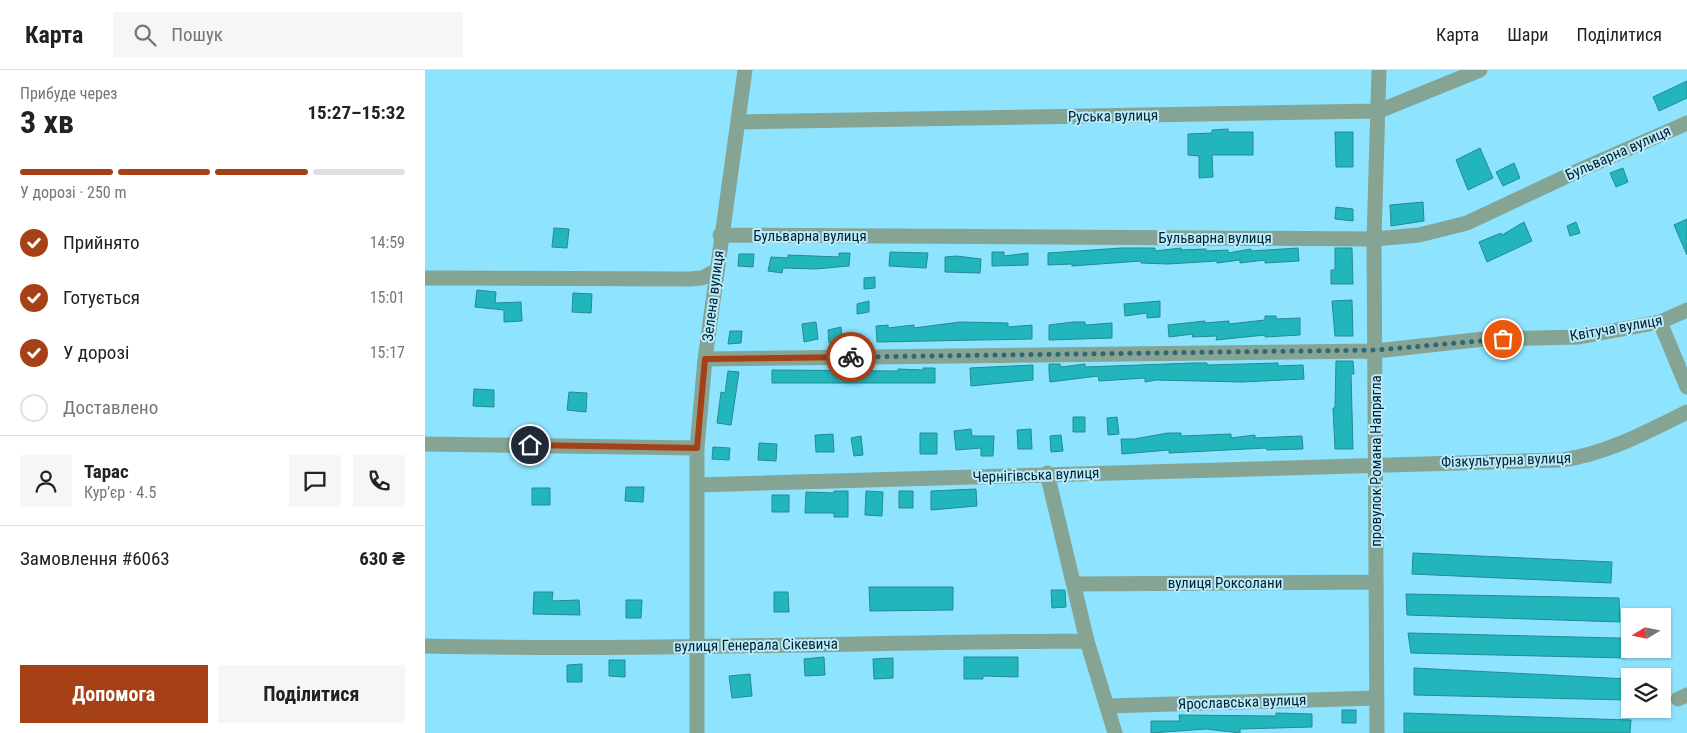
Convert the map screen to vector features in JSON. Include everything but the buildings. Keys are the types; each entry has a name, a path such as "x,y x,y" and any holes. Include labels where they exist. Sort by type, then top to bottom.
{"street":[{"name":"Зелена вулиця","path":"697,733 697,448 705,359 720,235 745,70"},
{"name":"провулок Романа Напрягла","path":"1377,733 1374,239 1379,70"},
{"name":"Руська вулиця","path":"738,122 1379,111 1480,70"},
{"name":"Бульварна вулиця","path":"720,235 1374,239 1419,235 1467,223 1582,168 1687,123"},
{"path":"425,278 702,278 717,270"},
{"name":"Квітуча вулиця","path":"705,359 1376,350 1484,339 1579,337 1660,322 1687,310"},
{"path":"1660,322 1687,387"},
{"name":"Фізкультурна вулиця","path":"1375,464 1562,460 1585,457 1645,434 1687,412"},
{"path":"425,444 697,448"},
{"name":"Чернігівська вулиця","path":"697,485 849,482 1375,464"},
{"path":"1047,474 1087,641 1115,733"},
{"name":"вулиця Роксолани","path":"1074,584 1376,582"},
{"name":"вулиця Генерала Сікевича","path":"425,646 550,649 899,642 1087,641"},
{"name":"Ярославська вулиця","path":"1108,706 1376,698"}],"way so far":[{"path":"851,357 1376,350 1484,339 1503,339"}],"route":[{"path":"530,445 697,448 705,359 851,357"}]}
